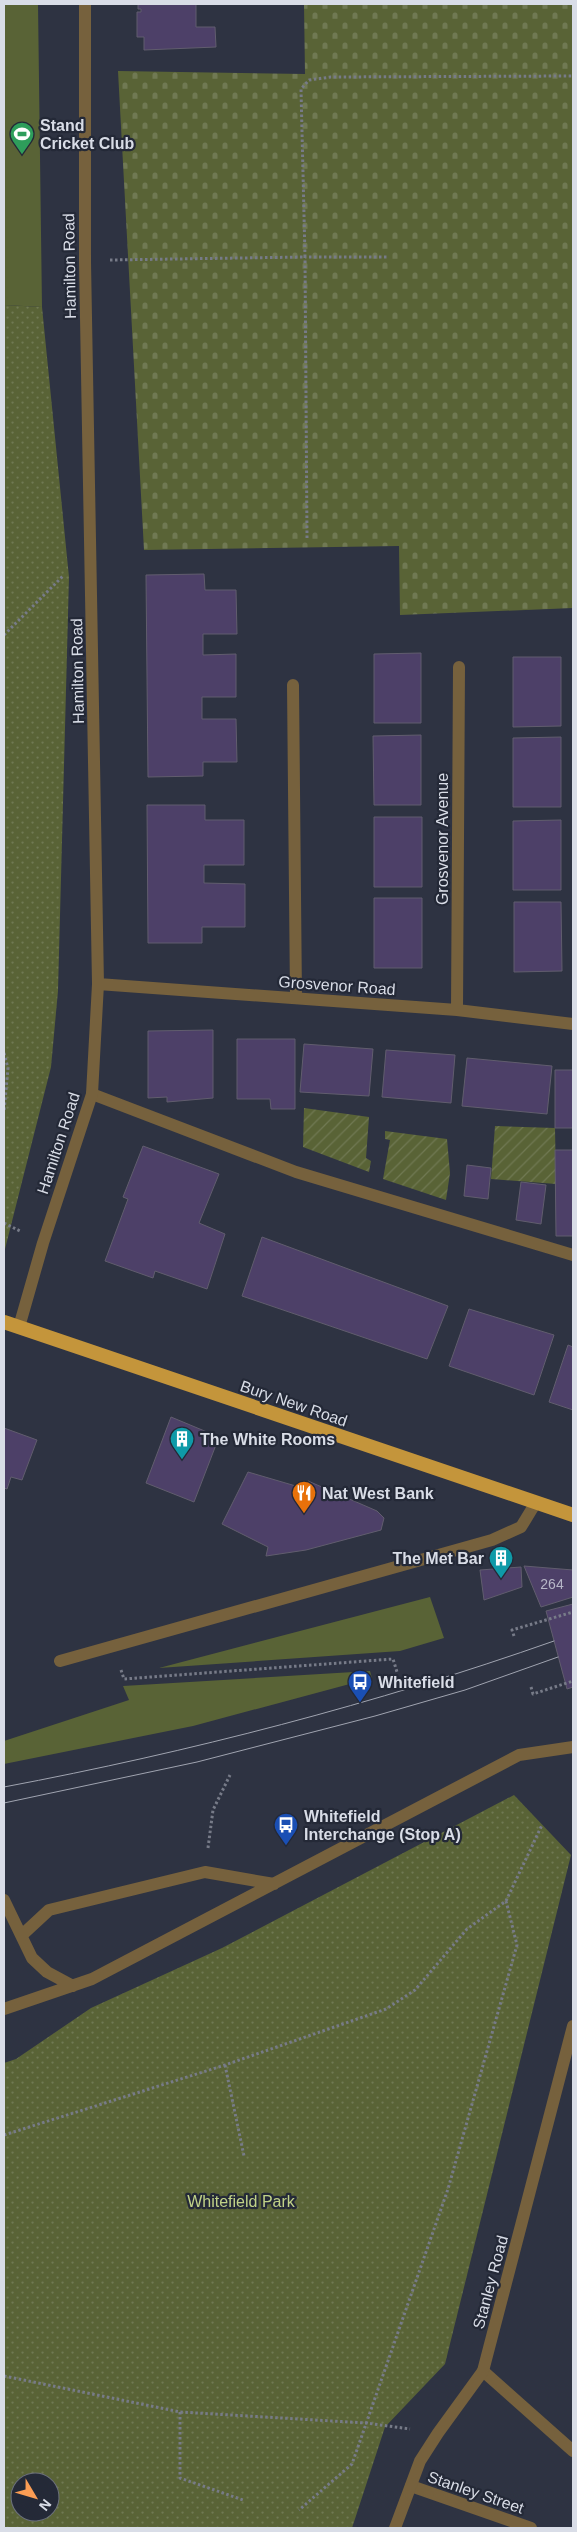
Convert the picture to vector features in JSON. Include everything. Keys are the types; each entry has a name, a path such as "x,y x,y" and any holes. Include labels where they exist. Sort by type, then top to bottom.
{"highway":[{"name":"Bury New Road","path":"4,1322 535,1504 573,1515"}],"street":[{"name":"Hamilton Road","path":"19,1327 92,1094 98,984 85,262 86,4"},
{"name":"Grosvenor Avenue","path":"457,1010 459,667"},
{"path":"293,685 296,998"},
{"name":"Grosvenor Road","path":"98,984 457,1010 573,1024"},
{"path":"92,1094 296,1172 573,1254"},
{"path":"60,1661 492,1540 522,1526 535,1504"},
{"path":"4,2009 92,1979 519,1755 573,1748"},
{"path":"22,1935 49,1910 205,1872 274,1884"},
{"path":"4,1900 32,1958 47,1972 73,1986"},
{"name":"Stanley Road","path":"395,2528 420,2461 438,2433 484,2371 573,2026"},
{"path":"484,2371 573,2451"},
{"name":"Stanley Street","path":"410,2486 531,2528"}],"path":[{"path":"308,538 301,89 309,80 331,78 573,76"},
{"path":"85,262 142,258 389,257"},
{"path":"4,635 91,548"},
{"path":"4,1053 8,1068 4,1112"},
{"path":"514,1636 512,1630 573,1612"},
{"path":"112,1645 124,1679 393,1659 397,1672"},
{"path":"531,1687 533,1694 573,1681"},
{"path":"205,1872 213,1810 230,1775"},
{"path":"4,2136 226,2065 386,2009 414,1990 467,1929 506,1902 542,1826"},
{"path":"299,2510 352,2464 448,2188 516,1944 506,1902"},
{"path":"226,2065 244,2156"},
{"path":"4,2376 180,2412 366,2424 438,2433"},
{"path":"180,2412 180,2478 243,2500"}],"green space":[{"name":"Stand Cricket Club","path":"4,4 38,4 42,307 4,305"},
{"path":"304,4 573,4 573,608 400,615 399,546 144,550 118,71 305,74"},
{"path":"4,305 42,307 69,577 58,991 51,1067 4,1253"},
{"path":"304,1108 369,1117 366,1158 371,1161 369,1172 303,1147"},
{"path":"495,1126 555,1128 556,1184 491,1179"},
{"path":"385,1131 447,1139 450,1173 446,1200 383,1179 390,1140 385,1139"},
{"path":"430,1597 444,1638 400,1651 159,1668"},
{"path":"370,1671 372,1678 193,1726 4,1764 4,1741 129,1700 123,1686"},
{"name":"Whitefield Park","path":"514,1795 571,1855 445,2364 385,2427 352,2528 4,2528 4,2063 16,2059 91,2008 222,1948"}],"building":[{"path":"138,4 196,4 196,27 215,27 216,47 144,50 144,37 137,37 137,12 141,12 141,9 138,9"},
{"path":"204,574 205,590 236,590 237,634 203,634 203,655 236,654 236,697 202,697 202,719 236,719 237,762 203,762 203,776 148,777 146,575"},
{"path":"421,653 421,723 374,723 374,654"},
{"path":"513,657 561,657 561,726 513,727"},
{"path":"421,735 421,805 374,805 373,736"},
{"path":"561,737 561,807 513,807 513,738"},
{"path":"147,805 205,805 205,820 244,820 244,865 204,865 204,883 245,884 245,927 202,927 202,943 148,943"},
{"path":"374,817 422,817 422,887 374,887"},
{"path":"561,820 561,890 513,890 513,821"},
{"path":"374,898 422,898 422,968 374,968"},
{"path":"514,902 561,902 562,971 514,972"},
{"path":"213,1030 213,1098 167,1102 167,1097 148,1098 148,1031"},
{"path":"237,1039 295,1039 295,1109 271,1109 270,1099 237,1099"},
{"path":"304,1044 373,1049 369,1096 300,1092"},
{"path":"386,1050 455,1055 451,1103 382,1097"},
{"path":"467,1058 552,1066 547,1114 462,1106"},
{"path":"555,1070 573,1070 573,1128 555,1128"},
{"path":"143,1146 219,1174 199,1223 225,1234 207,1289 155,1271 153,1278 105,1261 128,1199 123,1197"},
{"path":"555,1150 573,1150 573,1236 556,1236"},
{"path":"467,1165 491,1168 488,1199 464,1196"},
{"path":"521,1182 546,1185 541,1224 516,1220"},
{"path":"262,1237 448,1306 427,1359 242,1296"},
{"path":"469,1309 554,1335 534,1395 449,1366"},
{"path":"568,1345 573,1347 573,1410 549,1402"},
{"name":"The White Rooms","path":"171,1417 219,1437 194,1502 146,1483"},
{"path":"4,1428 37,1440 22,1480 11,1477 7,1489 4,1488"},
{"name":"Nat West Bank","path":"248,1472 306,1489 308,1481 377,1511 384,1518 381,1530 306,1550 266,1556 268,1547 222,1524"},
{"path":"524,1566 573,1570 573,1597 541,1607"},
{"name":"The Met Bar","path":"521,1567 522,1587 484,1600 480,1570"},
{"path":"573,1604 573,1687 567,1689 546,1611"}],"tram line":[{"path":"4,1787 213,1742 350,1706 487,1664 554,1641"},
{"path":"4,1803 197,1762 375,1716 465,1690 558,1657"}],"place":[{"name":"Stand Cricket Club","path":"22,155"},
{"name":"The White Rooms","path":"182,1460"},
{"name":"Nat West Bank","path":"304,1514"},
{"name":"The Met Bar","path":"501,1579"},
{"name":"Whitefield","path":"360,1703"},
{"name":"Whitefield Interchange (Stop A)","path":"286,1846"}]}
